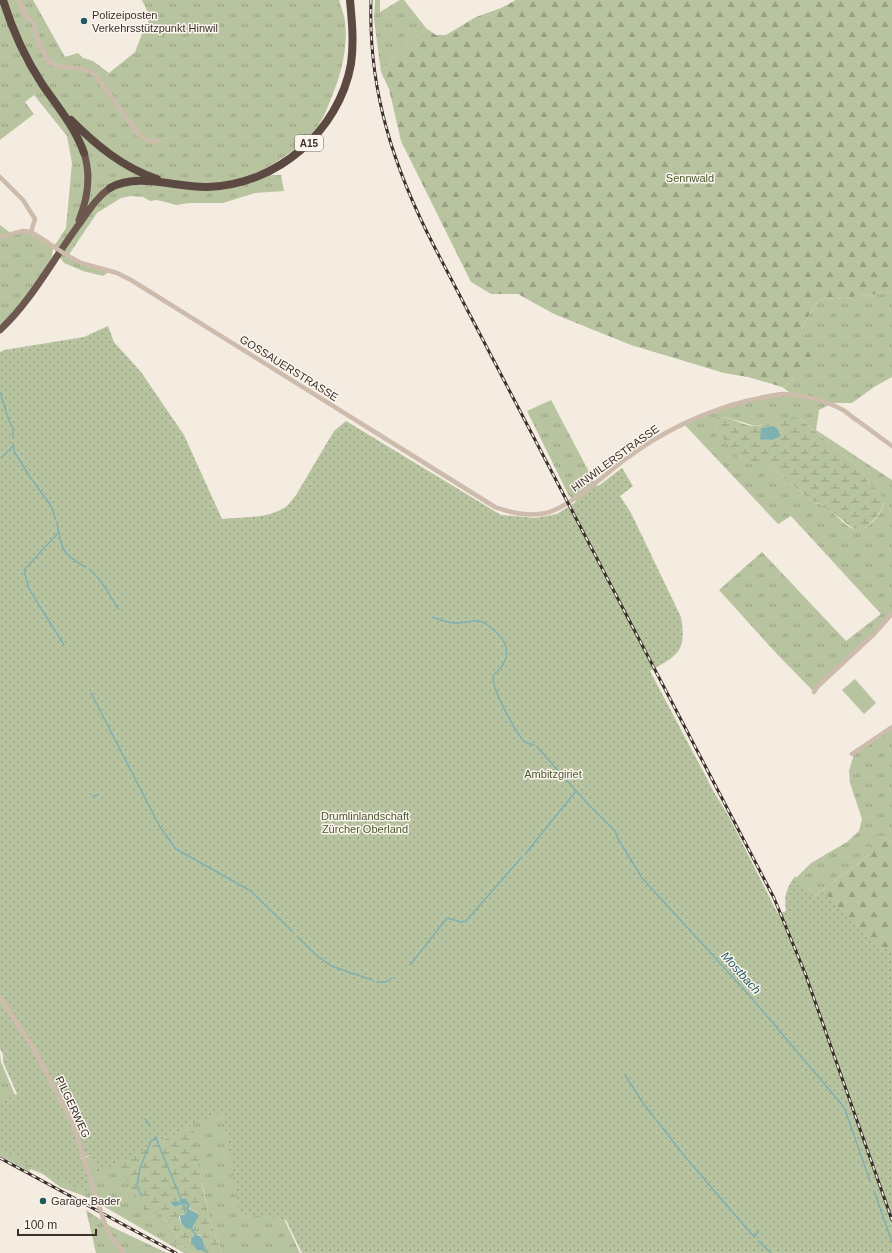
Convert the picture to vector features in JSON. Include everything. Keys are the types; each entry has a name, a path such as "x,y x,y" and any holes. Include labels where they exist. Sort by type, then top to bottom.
{"highway":[{"name":"A15","path":"2,0 16,35 28,59 42,84 63,112 78,137 84,152 88,170 87,195 73,232"},
{"name":"A15","path":"0,330 13,318 32,294 73,232 96,201 110,188 123,182 134,181 184,186 220,186 240,183 259,176 288,161 315,137 334,108 342,92 348,74 352,41 350,3"},
{"name":"A15","path":"63,112 96,144 128,167 154,178 184,186"}],"street":[{"path":"19,0 26,16 34,23 35,34 48,61 60,66 81,68 92,72 138,134 148,141 159,141"},
{"path":"0,177 23,200 35,219 31,232 23,231 0,237"},
{"name":"GOSSAUERSTRASSE","path":"31,232 81,263 117,273 131,280 495,507 512,513 546,513 568,502"},
{"name":"HINWILERSTRASSE","path":"568,502 650,441 666,431 689,420 735,404 771,396 804,396 843,410 892,446"},
{"path":"814,692 817,687 874,634 892,614"},
{"path":"852,754 892,727"},
{"name":"PILGERWEG","path":"0,997 32,1046 73,1124 110,1236 124,1253"}],"green space":[{"path":"0,0 33,0 65,57 78,53 83,58 93,61 109,73 135,52 148,22 149,15 142,0 339,0 345,21 345,50 339,78 328,106 316,129 291,152 252,175 281,175 284,191 255,193 223,203 189,203 177,205 157,200 150,201 143,197 131,196 121,198 97,213 68,256 81,263 110,271 103,276 83,271 64,263 53,248 66,228 72,163 67,136 34,95 25,102 34,114 0,140"},
{"path":"375,0 380,0 380,12 400,0 404,0 426,28 397,54 381,72 374,19"},
{"name":"Sennwald","path":"516,0 892,0 892,292 836,299 825,298 817,302 801,329 818,352 795,378 782,387 748,377 724,373 631,345 554,314 518,294 491,294 471,282 401,141 389,89 381,72 397,54 426,28 436,35 446,35 476,17 501,8"},
{"path":"0,225 12,234 31,232 53,248 52,256 32,294 0,330"},
{"path":"892,292 892,377 874,387 852,403 833,403 819,410 816,430 892,480 892,614 814,692 719,590 762,552 846,641 881,614 791,516 778,524 683,423 735,404 792,394 782,387 795,378 801,329 817,302 825,298 836,299","holes":["724,417 756,426 800,419 859,468 882,498 883,506 877,517 868,526 859,530 852,528 845,524 831,511 822,505 813,502 766,463 752,463 742,460 714,426"]},
{"name":"Drumlinlandschaft Zürcher Oberland","path":"108,326 114,342 141,372 184,435 222,519 265,515 281,510 288,505 296,495 334,431 346,421 501,515 535,518 557,514 585,496 622,468 633,486 620,496 631,513 681,617 682,638 681,646 678,652 667,661 650,671 714,792 729,817 778,914 786,911 786,892 795,876 814,899 824,892 856,925 892,953 892,1253 302,1253 286,1220 239,1213 223,1112 194,1124 128,1159 97,1173 91,1155 81,1158 90,1192 58,1180 0,1149 0,1103 17,1094 3,1062 3,1054 0,1049 0,352 4,350 84,337"},
{"path":"551,400 595,483 602,492 631,609 575,500 569,496 527,411"},
{"path":"718,417 728,418 752,426 763,425 790,418 800,419 859,468 869,483 881,494 883,505 881,510 865,528 860,530 851,527 817,502 813,502 766,463 750,464 745,462 725,442 714,426","holes":["774,426 780,433 780,437 772,440 762,439 761,429"]},
{"path":"855,679 876,703 864,714 842,690"},
{"path":"892,729 892,842 882,836 868,837 873,847 873,852 811,899 795,879 811,863 847,842 859,831 862,819 850,783 849,771 854,754"},
{"path":"882,836 892,842 892,972 811,899 873,852 873,847 867,837"},
{"path":"0,1053 1,1062 26,1121 82,1159 220,1103 285,1221 300,1253 222,1253 209,1217 200,1173 161,1214 178,1236 173,1242 194,1253 184,1253 98,1203 94,1197 89,1198 60,1187 43,1174 30,1169 30,1172 0,1156"},
{"path":"190,1107 209,1217 222,1253 194,1253 173,1242 178,1236 161,1214 146,1213 111,1153","holes":["181,1199 185,1199 189,1204 190,1209 197,1213 198,1216 193,1228 185,1227 181,1224 179,1216 182,1214 187,1214 187,1205 182,1204 176,1207 172,1205 175,1201 180,1204","200,1235 205,1247 202,1252 190,1240 192,1237"]},
{"path":"86,1210 112,1227 167,1253 96,1253"}],"water":[{"path":"773,426 778,430 780,437 772,440 760,439 761,428"},
{"path":"180,1199 186,1199 190,1205 189,1209 198,1214 192,1229 184,1227 181,1220 180,1215 187,1214 187,1205 182,1204 176,1207 172,1205 172,1202 176,1201 180,1203"},
{"path":"196,1235 200,1236 203,1240 205,1248 203,1251 197,1250 191,1242 191,1238"}],"waterway":[{"path":"0,392 9,421 13,428 13,438"},
{"path":"13,443 14,451 28,474 51,506 56,520"},
{"path":"2,457 13,446"},
{"path":"57,523 61,544 66,553 85,567"},
{"path":"59,532 24,570 29,589 64,645"},
{"path":"89,569 101,582 118,609"},
{"name":"Mostbach","path":"432,617 453,623 475,621 483,622 502,639 507,651 503,664 493,677 496,691 519,735 525,742 534,745"},
{"path":"91,693 160,827 176,849 251,891 293,932"},
{"name":"Mostbach","path":"537,747 588,804 615,831 618,839 642,878 749,995 844,1107 870,1181"},
{"name":"Mostbach","path":"526,853 576,791"},
{"path":"93,796 98,795"},
{"name":"Mostbach","path":"410,965 447,918 461,922 466,921 522,857"},
{"path":"297,936 315,954 331,966 372,980"},
{"path":"377,982 386,982 392,978"},
{"path":"625,1075 643,1103 686,1158 754,1237"},
{"path":"145,1119 150,1126"},
{"path":"155,1136 181,1199"},
{"path":"141,1195 137,1185 140,1168 151,1141 157,1138"},
{"name":"Mostbach","path":"874,1191 892,1242"},
{"path":"182,1203 187,1216"},
{"path":"191,1227 196,1236"},
{"path":"754,1237 758,1232 757,1231"},
{"path":"758,1241 771,1253"}],"railway":[{"path":"371,0 371,34 379,98 386,128 407,189 435,248 774,898 805,973 892,1220"},
{"path":"0,1158 176,1253"}],"place":[{"name":"Polizeiposten Verkehrsstützpunkt Hinwil","path":"84,21"},
{"name":"Garage Bader","path":"43,1201"}],"park label":[{"name":"Ambitzgiriet","path":"553,774"}]}
